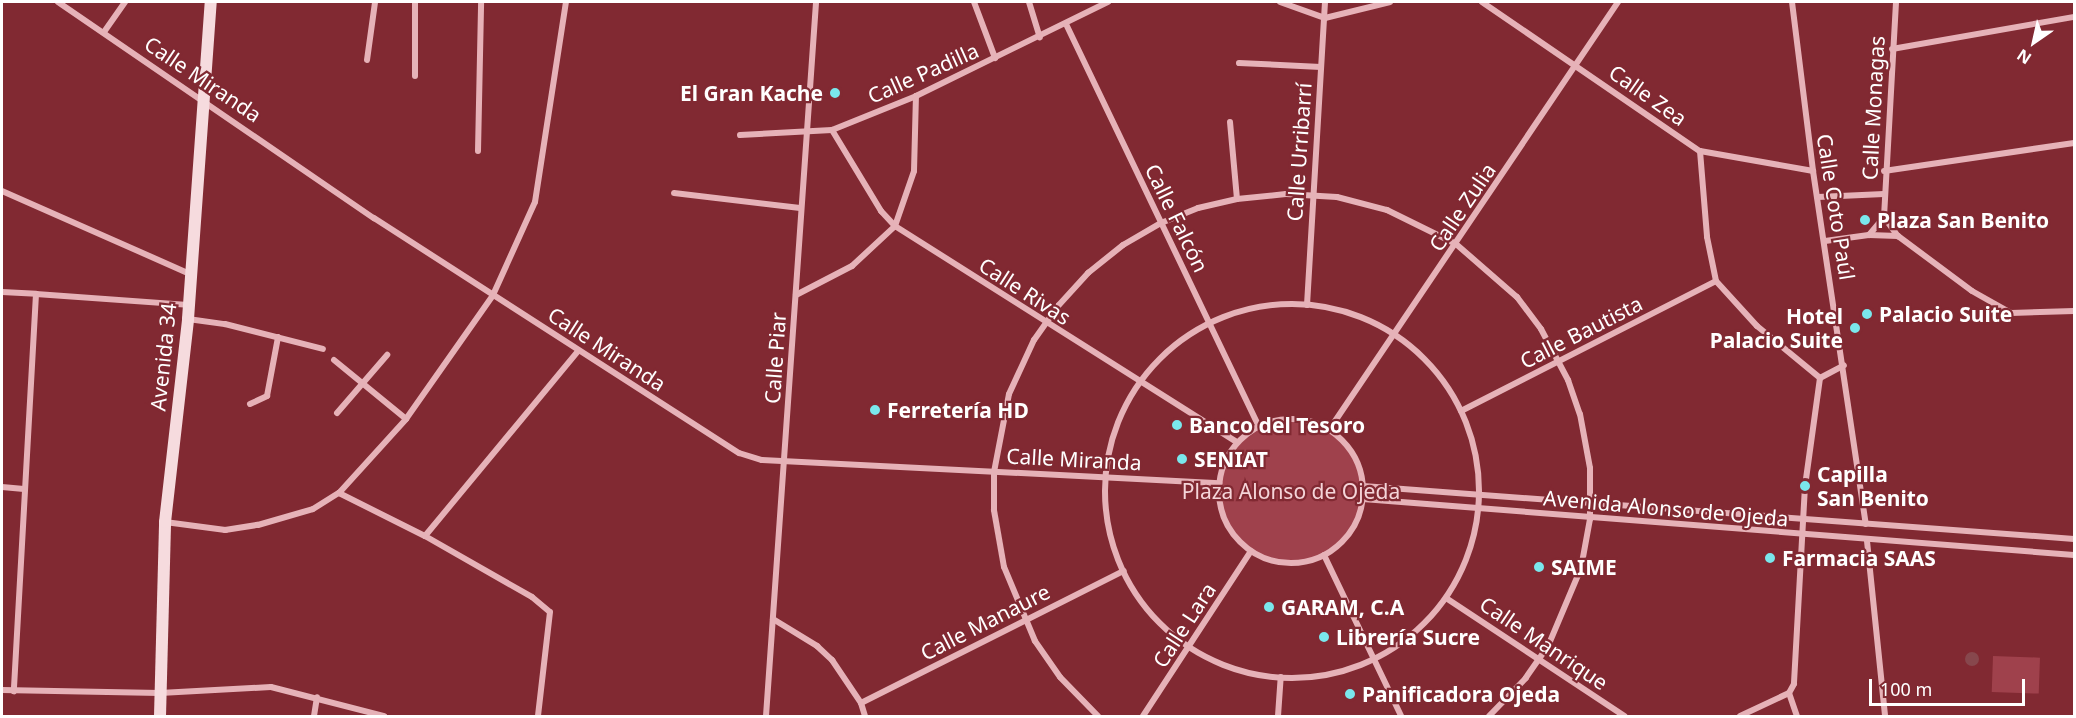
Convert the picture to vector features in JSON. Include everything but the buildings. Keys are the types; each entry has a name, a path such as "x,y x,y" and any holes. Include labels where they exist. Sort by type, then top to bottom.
{"street":[{"name":"Calle Miranda","path":"58,2 204,99 374,218 739,453 784,460 1219,483"},
{"path":"104,33 125,2"},
{"name":"Avenida 34","path":"160,717 165,522 188,318 211,2"},
{"path":"367,60 375,2"},
{"path":"415,2 415,76"},
{"path":"478,150 482,2"},
{"path":"165,522 225,530 258,525 313,509 339,494 406,419 493,296 535,202 566,2"},
{"name":"Calle Piar","path":"766,717 796,296 804,131 816,2"},
{"path":"974,2 995,58"},
{"path":"1029,2 1040,37"},
{"name":"Calle Padilla","path":"740,135 832,130 916,96 1108,2"},
{"path":"1280,2 1324,18 1390,2"},
{"name":"Calle Urribarrí","path":"1307,305 1311,194 1325,2"},
{"name":"Calle Zea","path":"1482,2 1700,151 1813,171"},
{"name":"Calle Zulia","path":"1329,430 1395,336 1618,2"},
{"name":"Calle Coto Paúl","path":"1792,2 1813,171 1844,365 1866,524"},
{"name":"Calle Monagas","path":"1884,217 1884,171 1896,2"},
{"path":"1892,49 2074,17"},
{"name":"Calle Falcón","path":"1066,24 1258,426"},
{"path":"1239,63 1321,67"},
{"path":"796,296 852,266 895,226 914,171 916,96"},
{"path":"1230,122 1237,199"},
{"name":"Calle Rivas","path":"832,130 881,212 895,226 1045,324 1237,442"},
{"path":"1884,171 2074,143"},
{"path":"1700,151 1707,237 1716,281 1757,326 1820,378"},
{"path":"2,191 190,274"},
{"path":"674,193 800,208"},
{"path":"1098,717 1060,677 1024,621 999,548 994,472 1009,394 1045,324 1088,273 1123,245 1161,223 1237,199 1311,194 1387,210 1456,244 1517,297 1560,361 1584,432 1590,519 1571,600 1539,660 1489,717"},
{"path":"1818,197 1884,194"},
{"path":"1869,235 1884,217 1898,236 1972,291 2011,313 2074,311"},
{"path":"1825,242 1869,235 1898,236"},
{"name":"Calle Bautista","path":"1461,411 1716,281"},
{"path":"2,292 188,305"},
{"path":"14,691 36,294"},
{"path":"1307,305 1353,315 1395,336 1433,369 1461,411 1475,452 1479,494 1479,510 1466,561 1446,598 1413,634 1373,660 1327,674 1281,677 1233,667 1190,647 1154,615 1124,571 1107,515 1107,477 1116,427 1139,382 1171,348 1209,323 1257,307 1307,305"},
{"path":"188,318 323,349"},
{"path":"250,404 267,396 278,337"},
{"path":"426,536 579,350"},
{"path":"337,414 387,355"},
{"path":"334,360 364,382 406,419"},
{"path":"1820,378 1844,365"},
{"path":"1797,717 1789,693 1796,672 1802,520 1820,378"},
{"path":"1294,419 1329,430 1356,460 1363,486 1363,499 1351,532 1324,555 1287,563 1251,551 1234,535 1222,514 1219,483 1225,461 1237,442 1258,426 1294,419"},
{"name":"Avenida Alonso de Ojeda","path":"1363,486 2074,539"},
{"path":"2,487 24,489"},
{"path":"339,494 426,536 532,597 550,612 538,717"},
{"name":"Avenida Alonso de Ojeda","path":"1363,499 1802,536 2074,555"},
{"path":"1867,541 1885,717"},
{"name":"Calle Lara","path":"1143,717 1251,551"},
{"path":"1324,555 1401,717"},
{"name":"Calle Manaure","path":"861,703 1124,571"},
{"name":"Calle Manrique","path":"1446,598 1624,717"},
{"path":"773,619 817,646 861,703 865,717"},
{"path":"1278,717 1281,677"},
{"path":"2,690 160,693 271,687 317,697 384,717"},
{"path":"1740,717 1789,693"},
{"path":"315,717 317,697"}],"green space":[{"name":"Plaza Alonso de Ojeda","path":"1291,419 1319,424 1342,440 1358,463 1363,491 1358,519 1342,542 1319,558 1291,563 1263,558 1240,542 1224,519 1219,491 1224,463 1240,440 1263,424"},
{"path":"1993,656 2040,658 2039,694 1992,692"}],"shaded area":[{"path":"1969,652 1975,652 1979,659 1975,666 1969,666 1965,662 1965,656"}],"place":[{"name":"El Gran Kache","path":"835,93"},
{"name":"Plaza San Benito","path":"1865,220"},
{"name":"Palacio Suite","path":"1867,314"},
{"name":"Hotel Palacio Suite","path":"1855,328"},
{"name":"Ferretería HD","path":"875,410"},
{"name":"Banco del Tesoro","path":"1177,425"},
{"name":"SENIAT","path":"1182,459"},
{"name":"Capilla San Benito","path":"1805,486"},
{"name":"Farmacia SAAS","path":"1770,558"},
{"name":"SAIME","path":"1539,567"},
{"name":"GARAM, C.A","path":"1269,607"},
{"name":"Librería Sucre","path":"1324,637"},
{"name":"Panificadora Ojeda","path":"1350,694"}]}
